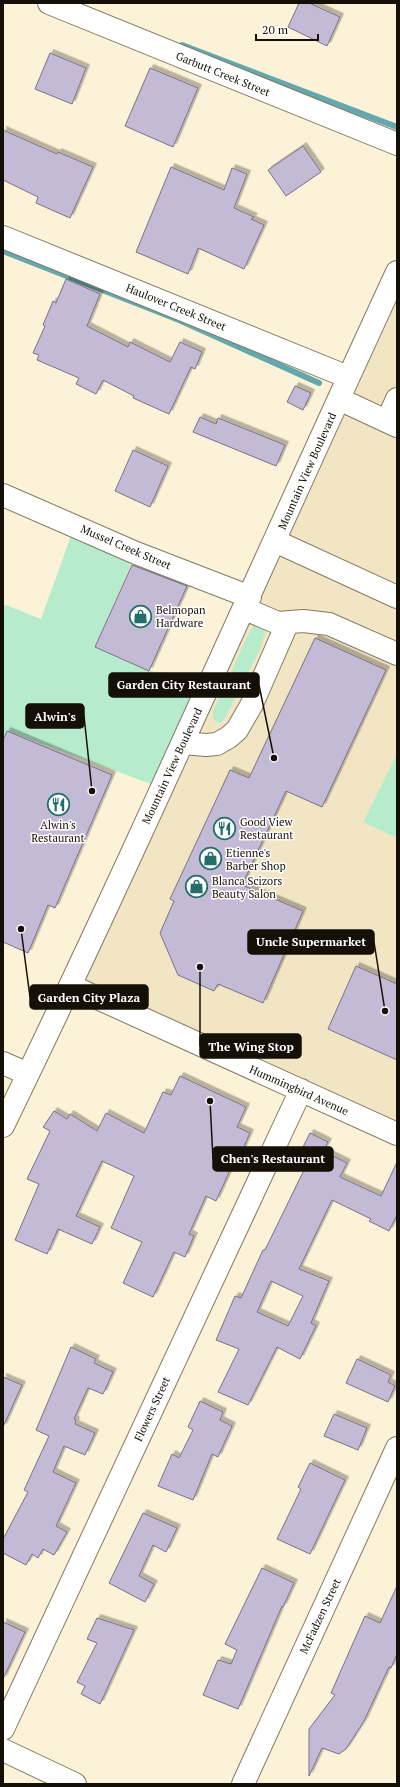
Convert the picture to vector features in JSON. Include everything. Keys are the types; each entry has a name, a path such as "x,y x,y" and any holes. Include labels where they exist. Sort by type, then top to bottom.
{"street":[{"name":"Garbutt Creek Street","path":"49,3 397,144"},
{"name":"Haulover Creek Street","path":"3,237 348,377"},
{"name":"Mountain View Boulevard","path":"4,1120 71,986 397,272"},
{"path":"339,399 392,423 397,399"},
{"name":"Mussel Creek Street","path":"3,495 247,603 278,623 287,624"},
{"path":"275,541 397,597"},
{"path":"183,743 206,745 217,744 237,730 252,704 287,624 303,621 329,624 397,654"},
{"name":"Hummingbird Avenue","path":"71,986 397,1134"},
{"path":"3,1063 28,1074"},
{"name":"Flowers Street","path":"3,1729 301,1090"},
{"name":"McFadzen Street","path":"244,1784 397,1448"},
{"path":"3,1750 76,1784"}],"shaded area":[{"path":"397,274 397,754 363,821 397,838 397,1139 71,986"}],"green space":[{"path":"75,525 136,553 95,647 149,671 212,678 162,788 7,731 3,740 3,604 41,619"},
{"path":"254,626 263,627 265,633 260,649 226,716 221,723 216,722 213,718 213,711 249,633"},
{"path":"397,754 397,838 363,822"}],"building":[{"path":"299,3 309,3 340,17 327,46 288,27"},
{"path":"50,53 86,68 72,104 35,89"},
{"path":"150,68 198,88 173,147 125,126"},
{"path":"3,130 57,154 58,152 93,167 70,218 36,203 38,197 3,180"},
{"path":"303,146 321,172 286,196 268,170"},
{"path":"171,167 224,190 232,168 247,174 234,208 254,217 251,219 264,225 244,269 198,248 188,274 136,252"},
{"path":"66,279 100,294 87,326 128,347 130,342 170,362 180,342 202,352 195,369 191,367 169,414 133,398 134,396 103,380 96,394 76,384 79,378 37,360 39,355 33,353 45,326 43,325 53,301 56,303"},
{"path":"295,386 311,393 303,410 287,402"},
{"path":"200,417 216,424 218,418 285,445 276,466 193,432"},
{"path":"133,450 168,466 150,507 115,491"},
{"name":"Belmopan Hardware","path":"132,565 187,586 149,671 95,647"},
{"path":"315,638 386,670 322,807 286,791 242,885 303,911 263,1003 218,984 214,991 178,975 160,933 174,901 170,899 230,770 249,778"},
{"name":"Alwin's Restaurant","path":"7,731 112,775 55,908 48,905 28,953 3,942 3,740"},
{"path":"356,966 397,984 397,1060 328,1029"},
{"path":"180,1076 246,1107 237,1127 250,1133 238,1160 235,1159 216,1201 206,1196 189,1234 194,1236 185,1257 174,1252 153,1297 123,1283 142,1242 111,1228 134,1176 102,1161 76,1216 100,1227 92,1244 58,1229 47,1254 15,1240 39,1184 27,1179 50,1131 43,1127 54,1111 67,1119 70,1114 97,1131 106,1113 144,1133 163,1092 171,1095"},
{"path":"310,1133 328,1142 323,1151 347,1163 340,1177 381,1196 397,1162 397,1215 389,1231 369,1221 371,1219 332,1200 299,1269 329,1281 311,1323 316,1326 300,1359 277,1347 248,1405 218,1392 239,1349 216,1340 235,1296 241,1298 263,1250 265,1250 304,1170 294,1165","holes":["271,1281 303,1296 288,1326 257,1312"]},
{"path":"71,1347 96,1359 94,1363 113,1372 103,1394 88,1388 74,1419 76,1420 75,1424 95,1433 85,1455 64,1446 53,1472 76,1483 56,1526 67,1532 54,1555 43,1549 38,1558 32,1554 26,1565 3,1553 3,1539 28,1492 24,1490 49,1436 36,1430"},
{"path":"357,1359 391,1375 388,1382 395,1386 388,1402 346,1383"},
{"path":"3,1377 22,1385 3,1427"},
{"path":"200,1401 223,1412 220,1420 232,1426 218,1457 212,1454 193,1500 158,1486 172,1454 179,1458 193,1430 188,1427"},
{"path":"334,1414 367,1428 358,1450 324,1436"},
{"path":"310,1463 345,1480 310,1554 277,1539 301,1489 298,1487"},
{"path":"143,1513 177,1528 166,1552 153,1545 139,1576 154,1584 145,1602 109,1583"},
{"path":"262,1568 294,1583 283,1607 282,1606 238,1709 203,1695 218,1660 231,1664 237,1650 225,1644"},
{"path":"397,1586 397,1654 391,1668 389,1667 364,1721 346,1749 339,1754 322,1748 309,1776 309,1729 335,1695 331,1693 365,1616 380,1623"},
{"path":"97,1618 134,1630 100,1704 81,1694 85,1686 77,1682 97,1643 87,1639"},
{"path":"3,1622 25,1632 3,1679"}],"waterway":[{"path":"182,45 397,127"},
{"path":"3,251 179,320 319,383"}],"place":[{"name":"Belmopan Hardware","path":"141,616"},
{"name":"Garden City Restaurant","path":"274,758"},
{"name":"Alwin's","path":"92,791"},
{"name":"Alwin's Restaurant","path":"58,805"},
{"name":"Good View Restaurant","path":"225,828"},
{"name":"Etienne's Barber Shop","path":"211,859"},
{"name":"Blanca Scizors Beauty Salon","path":"196,887"},
{"name":"Garden City Plaza","path":"21,929"},
{"name":"The Wing Stop","path":"200,967"},
{"name":"Uncle Supermarket","path":"385,1011"},
{"name":"Chen's Restaurant","path":"210,1101"}]}
